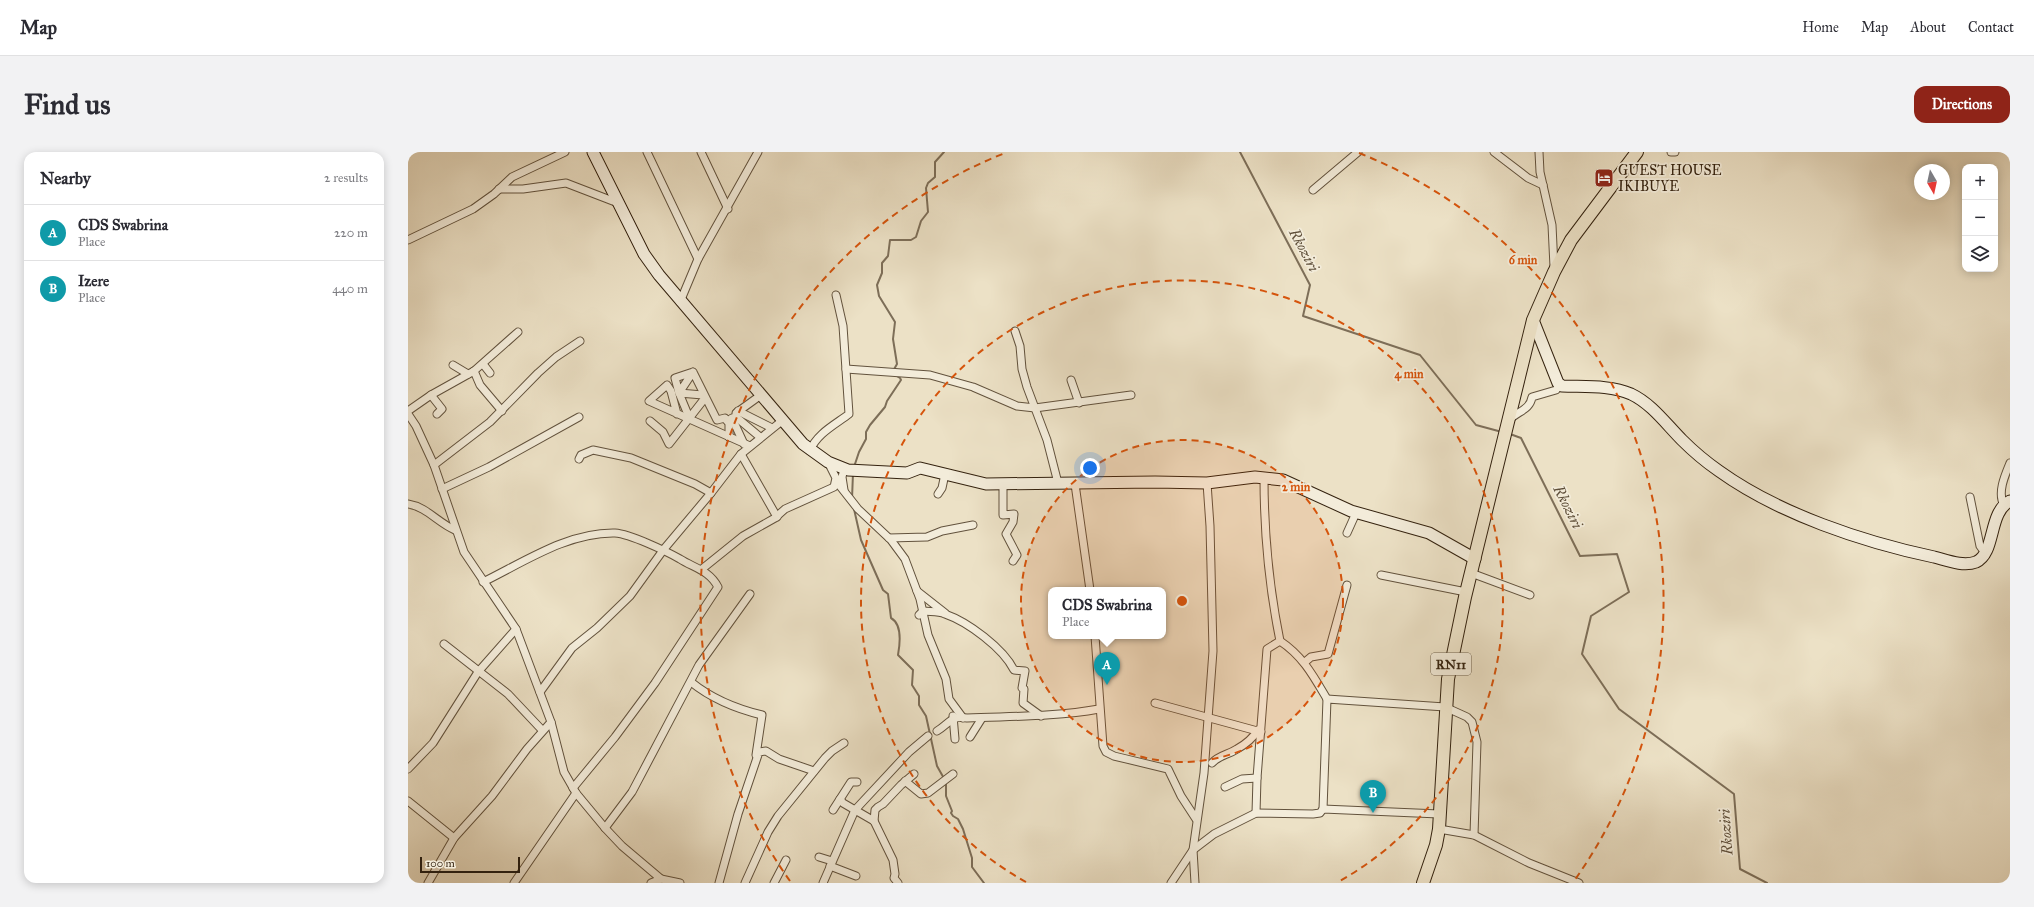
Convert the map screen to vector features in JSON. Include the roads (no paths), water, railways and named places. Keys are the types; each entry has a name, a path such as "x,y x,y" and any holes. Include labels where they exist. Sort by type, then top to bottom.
{"main road":[{"name":"RN11","path":"1423,883 1436,845 1439,829 1445,707 1448,679 1466,592 1533,320 1554,272 1571,240 1637,152"}],"street":[{"path":"408,240 473,209 517,174 565,152"},
{"path":"593,152 644,254 680,302 810,450 828,462 844,469 857,472 907,473 920,468 986,484 1155,482 1207,483 1264,478 1283,480 1356,513 1429,534 1475,559"},
{"path":"647,152 698,259"},
{"path":"701,152 728,209"},
{"path":"680,302 698,259 728,209 757,152"},
{"path":"1313,190 1358,152"},
{"path":"1494,152 1528,178 1543,185"},
{"path":"1539,152 1538,164 1552,225 1554,272"},
{"path":"500,189 523,189 566,183 618,203"},
{"path":"810,450 826,430 849,414 842,317 836,295"},
{"path":"1533,320 1557,382 1560,385 1615,389 1632,395 1644,402 1694,452 1720,472 1753,493 1831,527 1886,546 1964,564 1977,561 1985,552 1995,522 2007,503 2001,500 2004,477 2010,463"},
{"path":"1014,331 1020,346 1022,370 1047,440 1058,483"},
{"path":"518,332 471,373 431,395 408,413 416,426 434,465 455,530 464,552 516,629 533,679 540,692 551,722 562,765 575,790 605,828 622,846 661,879 680,883"},
{"path":"434,465 490,422 538,373 556,357 580,341"},
{"path":"483,364 490,374"},
{"path":"453,365 471,373 502,411"},
{"path":"846,369 930,374 973,387 1017,406 1035,408 1130,395"},
{"path":"693,372 704,397 717,420 725,418 727,421 762,395"},
{"path":"688,418 674,378 693,372"},
{"path":"680,393 693,372"},
{"path":"1071,380 1079,403"},
{"path":"680,393 699,385"},
{"path":"1506,426 1514,415 1531,404 1532,398 1556,390 1560,385"},
{"path":"680,393 704,397"},
{"path":"431,395 442,409 437,414"},
{"path":"650,421 663,432 669,444 677,427 688,418 704,397"},
{"path":"677,414 747,445"},
{"path":"442,489 489,467 579,417"},
{"path":"734,417 772,428"},
{"path":"729,437 734,417"},
{"path":"734,417 760,437"},
{"path":"734,417 747,445"},
{"path":"720,433 721,419"},
{"path":"540,692 572,648 597,628 630,596 664,549 711,493 747,445 783,420"},
{"path":"579,459 581,455 593,450 631,458 695,484 711,493"},
{"path":"741,454 777,517"},
{"path":"828,462 836,481 858,509 889,538 905,559 917,594 928,636 946,679 949,699 963,718"},
{"path":"844,469 842,476 844,490"},
{"path":"938,494 942,488 945,474"},
{"path":"1171,883 1193,850 1214,834 1256,813 1313,814 1320,813 1323,809 1327,699 1305,662 1293,649 1280,641 1271,598 1267,551 1264,478"},
{"path":"702,569 744,536 777,517 785,509 834,487 836,481"},
{"path":"1195,883 1193,850 1196,819 1204,773 1207,716 1213,651 1210,526 1207,483"},
{"path":"1003,484 1003,515 1014,514 1013,522 1006,534 1017,556 1013,562"},
{"path":"1075,484 1090,587"},
{"path":"1970,497 1980,546 1985,552"},
{"path":"408,504 419,506 443,525 455,530"},
{"path":"1347,533 1356,513"},
{"path":"889,538 927,537 942,531 973,525"},
{"path":"483,582 569,540 616,533 626,535 664,549 685,562 702,569 715,581 718,586 656,683 575,790 514,883"},
{"path":"1471,573 1530,595"},
{"path":"1381,575 1466,592"},
{"path":"1305,662 1311,657 1328,654 1347,585"},
{"path":"605,828 632,792 699,665 750,594"},
{"path":"917,594 945,614 978,633 1007,659 1014,670 1025,671 1022,688 1024,689 1023,703 1020,716"},
{"path":"921,613 945,614"},
{"path":"408,769 433,743 478,672 516,629"},
{"path":"1095,639 1099,709 1103,746 1106,752 1114,756 1168,769 1181,796 1196,819"},
{"path":"1256,813 1260,731 1267,649 1280,641"},
{"path":"444,644 508,694 542,730"},
{"path":"691,682 716,698 745,711 762,715 756,757 738,814 719,883"},
{"path":"1327,699 1445,707 1467,717 1472,722 1477,742 1474,835"},
{"path":"1023,703 1041,716"},
{"path":"1155,703 1260,731"},
{"path":"955,708 953,718 955,739"},
{"path":"937,731 953,718 1041,716 1071,714 1099,709"},
{"path":"970,737 982,718"},
{"path":"428,883 454,838 492,796 542,730 551,722"},
{"path":"1212,763 1218,757 1241,747 1260,731"},
{"path":"823,883 855,810 909,752 928,736"},
{"path":"745,883 768,832 814,771 832,751 844,743"},
{"path":"756,757 759,752 766,751 779,759 814,771"},
{"path":"898,883 894,878 895,874 893,860 874,821 875,810 884,804 904,781 914,774"},
{"path":"904,781 922,794 928,793 953,774"},
{"path":"1225,787 1242,779 1257,778"},
{"path":"833,810 851,782 857,782"},
{"path":"840,799 843,803 874,821"},
{"path":"408,801 454,838"},
{"path":"1323,809 1439,814"},
{"path":"1439,829 1474,835 1529,863 1579,883"},
{"path":"819,857 856,876"},
{"path":"774,883 786,860"},
{"path":"652,883 661,879"}],"waterway":[{"path":"893,371 897,364 893,339 895,322 879,296 877,285 882,273 882,263 888,256 890,240 911,240 916,237 921,221 928,212 926,188 928,183 935,177 935,162 944,152"},
{"name":"Rkoziri","path":"1240,152 1310,285 1303,316 1420,355 1476,425 1502,432"},
{"path":"854,467 859,452 866,439 866,432 885,407 887,401 901,380 895,375"},
{"name":"Rkoziri","path":"1510,434 1521,438 1580,556 1617,554 1629,592 1591,616 1582,654 1619,709 1734,794 1740,869 1767,883"},
{"path":"852,499 853,473"},
{"path":"854,509 861,540 883,590 888,594 891,618 895,621 899,629 900,640 898,655 913,670 912,685 919,696 919,705 926,716 937,766 946,782 946,796 952,811 951,813 958,819 963,829 972,858 972,867 984,883"}],"place":[{"name":"GUEST HOUSE IKIBUYE","path":"1604,178"},
{"name":"CDS Swabrina","path":"1107,685"},
{"name":"Izere","path":"1373,813"}]}
